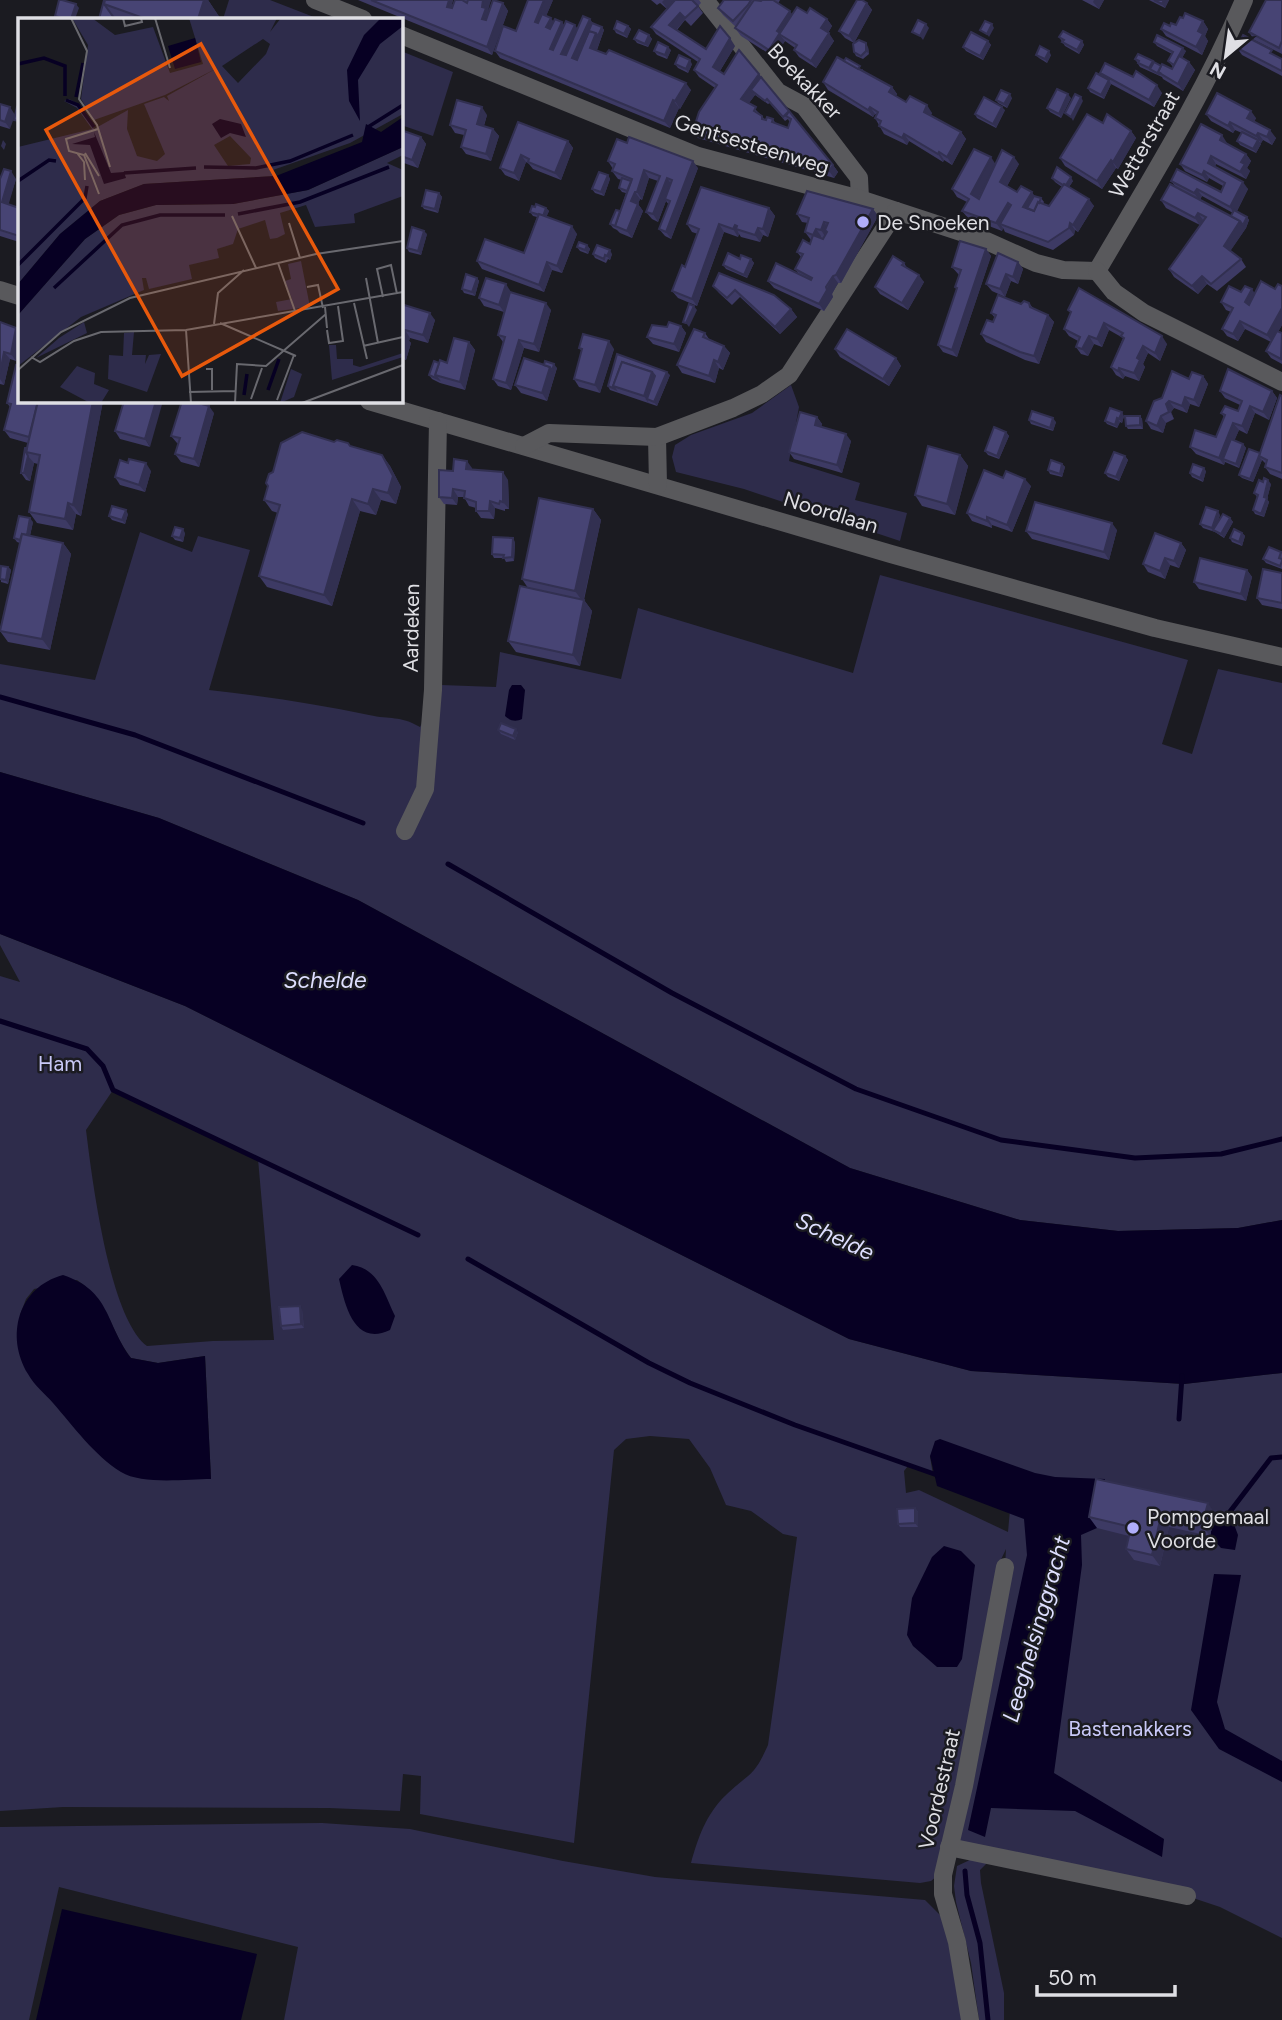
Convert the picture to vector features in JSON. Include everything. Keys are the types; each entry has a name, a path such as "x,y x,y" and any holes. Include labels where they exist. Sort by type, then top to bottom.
{"street":[{"path":"315,0 360,18"},
{"name":"Boekakker","path":"705,0 778,92 804,106 859,178 860,199"},
{"name":"Wetterstraat","path":"1097,271 1185,121 1222,52 1244,0"},
{"name":"Gentsesteenweg","path":"402,35 698,156 860,199 982,239 1037,263 1063,270 1097,271"},
{"path":"524,446 549,433 657,437 762,394 789,375 896,211"},
{"path":"1097,271 1114,292 1144,313 1282,382"},
{"path":"0,290 18,296"},
{"name":"Noordlaan","path":"372,402 1155,628 1282,657"},
{"name":"Aardeken","path":"405,831 425,789 426,777 433,690 438,422"},
{"path":"657,437 659,485"},
{"name":"Voordestraat","path":"970,2020 957,1942 943,1894 943,1875 964,1786 1005,1567"},
{"path":"949,1847 1187,1896"}],"green space":[{"path":"229,0 270,0 316,18 223,18"},
{"path":"402,51 453,72 433,136 402,125"},
{"path":"791,385 799,407 789,461 860,483 855,500 907,513 900,541 744,489 676,472 672,457 675,445 691,435 752,413"},
{"path":"140,532 192,552 198,536 250,550 209,690 400,719 420,727 441,685 496,687 500,652 621,679 638,608 853,673 880,575 1188,660 1162,744 1192,754 1218,669 1282,683 1282,1220 1238,1228 1118,1231 1020,1220 850,1168 358,900 159,818 0,772 0,664 95,680"},
{"path":"0,934 185,1006 849,1339 971,1371 1184,1384 1282,1373 1282,1938 1220,1907 1187,1896 949,1847 1005,1567 1006,1549 996,1570 977,1699 937,1876 931,1881 920,1883 691,1863 713,1810 755,1769 768,1745 797,1537 783,1534 751,1511 726,1505 710,1468 689,1439 650,1436 626,1439 614,1450 574,1843 420,1814 421,1776 403,1774 400,1811 329,1808 63,1807 0,1811 0,976 20,982 0,945","holes":["113,1090 258,1159 274,1340 147,1346 134,1331 122,1307 105,1246 86,1130","77,1280 88,1288 103,1307 131,1358 158,1363 205,1356 211,1479 180,1479 20,1315 26,1299 34,1289","930,1456 1014,1466 1008,1532 919,1490 906,1493 904,1471 908,1466 933,1475"]},
{"path":"322,1823 410,1829 655,1877 925,1900 943,1918 952,1941 964,2020 284,2020 298,1947 59,1887 29,2020 0,2020 0,1827"},
{"path":"972,1859 987,1863 980,1870 981,1883 1004,1993 1004,2020 979,2020 971,1963 954,1886 957,1866"}],"water":[{"path":"512,685 521,685 525,690 522,719 518,720 505,716"},
{"name":"Schelde","path":"0,772 159,818 358,900 850,1168 1020,1220 1118,1231 1238,1228 1282,1220 1282,1373 1184,1384 971,1371 849,1339 185,1006 0,934"},
{"path":"352,1265 368,1271 380,1284 395,1316 390,1330 378,1334 368,1333 353,1321 339,1279"},
{"path":"63,1275 79,1282 99,1299 131,1358 158,1363 205,1356 211,1479 152,1480 121,1472 93,1449 30,1378 17,1344 20,1315 35,1290"},
{"path":"940,1439 1035,1473 1055,1477 1105,1479 1097,1528 1081,1535 1082,1565 1054,1773 1164,1839 1162,1857 1075,1811 991,1808 985,1837 968,1830 1027,1555 1024,1519 937,1486 930,1456 935,1441"},
{"path":"1215,1514 1232,1519 1238,1535 1235,1550 1221,1548 1210,1536"},
{"path":"944,1546 961,1551 975,1565 962,1659 957,1667 937,1667 913,1646 907,1635 912,1598 932,1557"},
{"path":"1214,1574 1241,1575 1217,1702 1225,1729 1282,1761 1282,1782 1219,1749 1191,1710"},
{"path":"62,1909 257,1954 241,2020 36,2020"}],"building":[{"path":"59,0 76,4 71,18 55,16"},
{"path":"104,0 114,18 99,18"},
{"path":"105,0 204,0 198,18 143,18 104,4"},
{"path":"371,0 449,0 447,7 452,8 455,0 467,3 468,0 483,0 482,7 486,8 482,19 486,20 493,0 503,3 487,47"},
{"path":"528,0 544,0 535,22 538,23 542,14 551,18 546,27 550,29 555,19 562,22 550,49 553,50 566,21 575,25 561,54 566,55 583,16 590,19 572,58 577,60 589,31 596,33 590,48 606,54 609,50 686,83 675,101 673,100 664,121 495,51 503,26 516,31"},
{"path":"675,0 692,0 698,6 685,18 680,13 669,25 706,49 720,26 730,38 713,67 724,74 739,50 759,74 741,99 756,107 754,111 762,116 762,119 773,119 772,122 788,128 791,119 786,116 789,111 833,165 829,171 693,131 699,112 717,85 694,70 700,59 651,27"},
{"path":"724,0 751,0 733,21 718,8"},
{"path":"754,0 773,0 790,11 777,31 780,33 797,7 807,13 810,8 827,19 821,28 829,33 811,61 794,50 797,45 779,34 769,50 735,28"},
{"path":"857,0 867,3 849,36 839,31"},
{"path":"1266,0 1282,0 1282,41 1279,48 1249,32"},
{"path":"1185,13 1203,21 1198,31 1203,34 1196,47 1161,29 1164,23 1176,25"},
{"path":"918,20 926,24 920,36 912,32"},
{"path":"617,21 628,26 624,34 614,29"},
{"path":"985,21 992,24 987,34 980,30"},
{"path":"592,23 602,27 598,36 589,31 584,42"},
{"path":"639,30 649,35 645,44 634,39"},
{"path":"1063,31 1082,41 1077,50 1062,42 1064,40 1059,37"},
{"path":"971,32 988,41 980,56 963,47"},
{"path":"1157,35 1183,48 1174,65 1168,61 1173,52 1154,42"},
{"path":"1243,35 1272,50 1270,53 1282,59 1282,71 1237,48"},
{"path":"859,40 866,43 866,51 861,56 854,52 853,44"},
{"path":"658,42 668,47 665,55 654,51"},
{"path":"1040,46 1049,51 1045,59 1036,55"},
{"path":"1138,54 1153,61 1149,68 1138,63 1135,59"},
{"path":"679,55 690,60 686,69 675,64"},
{"path":"1179,56 1189,62 1178,84 1158,72 1162,64 1172,69"},
{"path":"837,57 892,87 889,92 906,102 910,96 927,105 924,112 961,132 947,157 904,134 902,138 879,126 881,121 875,118 878,112 870,107 868,110 823,82"},
{"path":"846,58 860,66 858,69 844,61"},
{"path":"1154,62 1161,66 1159,74 1150,69"},
{"path":"1105,63 1133,77 1136,71 1157,85 1149,100 1100,73"},
{"path":"1096,73 1109,80 1101,95 1088,88"},
{"path":"761,77 789,111 783,117 767,99 765,101 751,90"},
{"path":"1057,89 1068,94 1059,114 1047,108"},
{"path":"1001,90 1010,94 1004,104 996,100"},
{"path":"1217,93 1251,111 1247,118 1270,130 1267,137 1258,133 1256,136 1230,122 1228,126 1206,114"},
{"path":"1075,94 1081,97 1071,117 1065,113"},
{"path":"984,97 1002,107 993,124 975,114"},
{"path":"457,100 482,107 477,124 493,129 486,154 461,147 466,130 450,125"},
{"path":"0,104 10,107 5,122 0,120"},
{"path":"17,107 18,121 14,120"},
{"path":"1087,114 1103,123 1107,114 1131,131 1113,162 1111,160 1097,181 1060,158"},
{"path":"518,122 568,141 555,173 528,162 529,159 521,155 514,173 500,168"},
{"path":"1201,124 1222,135 1220,140 1246,154 1241,162 1245,164 1240,172 1211,156 1208,163 1243,182 1230,207 1197,189 1194,193 1171,181 1177,169 1221,192 1225,183 1204,171 1202,175 1180,164"},
{"path":"402,130 421,137 412,160 402,156"},
{"path":"1242,132 1258,140 1253,149 1237,141"},
{"path":"629,137 693,161 666,232 659,229 670,201 665,199 672,180 667,178 653,214 646,212 660,176 644,170 631,201 638,204 627,231 615,226 632,179 612,171 615,164 608,161 617,139 627,143"},
{"path":"974,149 991,157 971,194 979,199 1002,150 1014,157 1000,182 1017,192 1021,186 1032,192 1023,207 1034,211 1038,202 1049,206 1064,184 1089,199 1073,225 1070,223 1069,228 1048,242 1000,224 1011,205 1008,203 996,223 962,211 969,199 952,189"},
{"path":"1057,167 1071,177 1066,185 1052,178"},
{"path":"4,169 11,171 2,202 18,208 18,236 0,230 0,179"},
{"path":"599,172 608,175 601,192 592,189"},
{"path":"622,178 631,181 627,191 619,188"},
{"path":"1170,184 1240,221 1224,246 1241,259 1211,284 1202,276 1192,286 1169,269 1206,217 1198,213 1195,218 1161,200"},
{"path":"701,187 769,208 763,229 758,228 755,235 736,229 735,225 733,229 719,224 692,299 672,291 682,265 685,267 699,229 687,224"},
{"path":"426,190 439,193 435,209 422,206"},
{"path":"807,191 873,209 836,275 826,287 819,304 768,281 776,263 811,280 812,278 795,269 803,254 797,252 803,240 810,244 813,235 805,232 809,218 797,214","holes":["824,222 828,223 823,239 813,235 816,229 821,230"]},
{"path":"1034,196 1041,198 1034,211 1027,208"},
{"path":"536,204 546,208 543,216 530,212"},
{"path":"616,210 620,211 615,226 610,224"},
{"path":"1234,210 1247,217 1243,225 1231,216"},
{"path":"539,214 572,226 557,266 547,262 539,285 477,261 485,239 524,253"},
{"path":"412,227 424,231 418,251 407,248"},
{"path":"960,241 986,249 952,350 938,345 961,270 952,267"},
{"path":"579,242 587,245 585,250 577,247"},
{"path":"597,245 610,250 604,259 593,254"},
{"path":"728,253 740,259 741,255 751,259 744,275 723,265"},
{"path":"998,253 1018,262 1013,277 1006,274 1000,289 986,284"},
{"path":"893,256 919,275 902,303 875,287"},
{"path":"719,273 774,295 791,309 775,327 735,290 727,298 713,286"},
{"path":"466,274 477,278 472,292 462,289"},
{"path":"486,278 506,284 499,305 479,298"},
{"path":"1261,281 1275,289 1278,284 1282,286 1282,308 1267,335 1240,321 1233,334 1222,329 1233,308 1221,302 1229,286 1241,292 1245,286 1252,289 1245,302 1249,305"},
{"path":"1079,288 1162,336 1155,353 1143,346 1134,373 1119,368 1118,371 1111,367 1124,338 1121,336 1123,333 1104,323 1097,339 1089,336 1082,349 1076,347 1080,337 1064,329 1071,312 1068,310"},
{"path":"510,292 546,303 534,344 519,340 506,383 493,379 505,337 498,335"},
{"path":"998,295 1021,304 1024,301 1029,303 1030,307 1048,315 1034,356 981,334 987,320 993,322 996,315 991,313"},
{"path":"402,304 430,313 423,335 405,330 403,335 406,336 402,349"},
{"path":"689,304 694,306 686,323 683,322"},
{"path":"0,322 16,328 11,354 4,352 0,373"},
{"path":"669,322 681,326 674,344 647,337 652,325 667,327"},
{"path":"694,329 705,333 703,337 724,346 718,362 714,360 709,376 677,365"},
{"path":"847,329 896,358 883,379 835,349"},
{"path":"1277,331 1282,333 1281,359 1266,351"},
{"path":"583,334 609,341 595,385 574,379"},
{"path":"454,338 469,342 460,382 435,375 440,360 447,363"},
{"path":"617,354 667,372 654,402 647,399 655,376 652,372 622,362 613,386 615,389 608,386"},
{"path":"524,358 550,367 542,393 515,385"},
{"path":"434,361 439,363 435,375 438,379 429,375"},
{"path":"545,361 554,364 552,371 544,365"},
{"path":"622,362 652,372 644,396 613,386"},
{"path":"16,365 18,402 38,402 29,437 4,430 11,404 7,403"},
{"path":"1228,369 1272,391 1263,412 1250,406 1242,426 1233,423 1219,458 1190,447 1195,430 1216,437 1225,415 1221,413 1225,406 1238,411 1242,401 1220,391"},
{"path":"1172,371 1189,379 1192,372 1203,376 1194,400 1185,397 1182,406 1169,401 1166,404 1169,412 1161,416 1157,426 1146,421 1154,401 1162,398"},
{"path":"1280,395 1282,473 1265,467 1267,460 1259,456"},
{"path":"38,402 93,402 73,505 68,503 65,519 29,512 40,455 26,452"},
{"path":"124,402 156,402 145,439 115,431"},
{"path":"182,402 209,406 194,459 175,454 180,438 171,436"},
{"path":"1110,408 1122,412 1115,425 1105,421"},
{"path":"1032,411 1053,418 1050,428 1029,420"},
{"path":"800,412 817,417 815,425 846,434 837,465 789,452"},
{"path":"1125,416 1140,416 1140,425 1126,426"},
{"path":"994,427 1006,432 997,456 985,451"},
{"path":"302,432 334,442 337,440 348,443 350,446 382,455 393,476 388,493 373,489 368,504 352,499 324,595 259,576 280,505 264,500 268,486 266,483 269,474 273,472 281,443"},
{"path":"1231,439 1243,444 1236,464 1223,459"},
{"path":"928,446 960,455 947,504 915,495"},
{"path":"25,448 28,456 24,473 21,473"},
{"path":"1249,449 1260,453 1250,479 1239,475"},
{"path":"1114,452 1125,456 1116,477 1105,473"},
{"path":"129,459 146,463 139,485 115,477 120,460 128,463"},
{"path":"454,459 467,461 466,469 503,472 503,502 500,501 499,504 490,501 489,511 476,511 476,502 464,498 465,491 453,489 452,498 439,497 439,470 453,471"},
{"path":"1051,460 1062,464 1060,474 1048,470"},
{"path":"1193,464 1204,468 1200,478 1190,473"},
{"path":"984,470 1003,478 1006,471 1025,479 1007,525 967,513"},
{"path":"1264,478 1268,480 1264,497 1267,498 1261,514 1253,510 1258,495 1254,493 1259,480 1263,482"},
{"path":"539,498 593,509 575,591 522,579"},
{"path":"1035,502 1112,523 1104,552 1026,531"},
{"path":"112,506 126,510 122,520 109,516"},
{"path":"1206,507 1218,511 1212,528 1200,524"},
{"path":"1223,514 1230,518 1221,534 1213,530"},
{"path":"19,516 30,518 27,535 22,534 20,540 14,538"},
{"path":"175,527 183,529 180,538 172,536"},
{"path":"1234,529 1242,533 1239,542 1230,538"},
{"path":"1155,533 1181,543 1174,561 1165,558 1160,571 1143,564"},
{"path":"22,534 63,543 42,639 0,631"},
{"path":"493,537 513,538 512,557 503,558 504,555 492,554"},
{"path":"1269,547 1281,552 1280,566 1263,559"},
{"path":"1200,558 1247,570 1241,594 1194,582"},
{"path":"1,566 8,567 6,580 0,579"},
{"path":"1263,569 1282,573 1282,603 1257,598"},
{"path":"520,586 584,600 573,655 508,641"},
{"path":"501,723 516,729 513,736 498,730"},
{"path":"300,1306 301,1324 281,1326 279,1307"},
{"name":"Pompgemaal Voorde","path":"1096,1479 1208,1503 1202,1525 1161,1516 1152,1555 1126,1549 1131,1527 1089,1517"},
{"path":"915,1508 915,1523 898,1524 897,1509"}],"waterway":[{"path":"0,697 135,735 363,823"},
{"path":"448,864 672,993 856,1089 1001,1140 1135,1158 1221,1154 1282,1139"},
{"path":"0,1021 87,1049 103,1066 113,1090 418,1235"},
{"path":"468,1259 649,1363 690,1383 795,1425 937,1475"},
{"path":"1179,1419 1182,1376"},
{"path":"1222,1522 1271,1458 1282,1457"},
{"name":"Leeghelsinggracht","path":"965,1871 967,1895 980,1943 988,2020"}],"place":[{"name":"De Snoeken","path":"863,222"},
{"name":"Pompgemaal Voorde","path":"1133,1528"}],"park label":[{"name":"Ham","path":"60,1063"},
{"name":"Bastenakkers","path":"1130,1728"}]}
